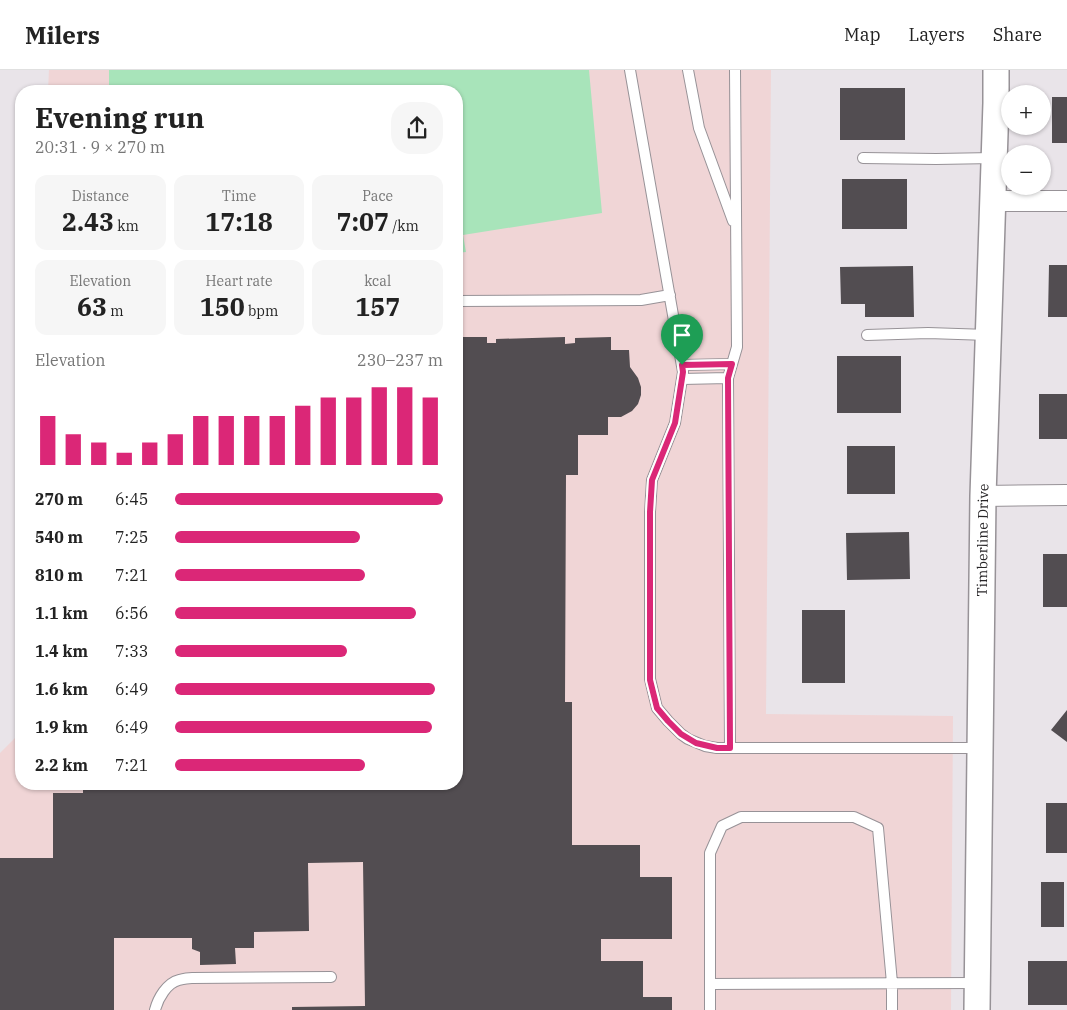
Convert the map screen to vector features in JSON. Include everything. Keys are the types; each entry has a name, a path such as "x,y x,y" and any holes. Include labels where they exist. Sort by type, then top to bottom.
{"street":[{"name":"Timberline Drive","path":"977,1010 983,496 996,70"},
{"path":"992,201 1067,201"},
{"path":"983,496 1067,495"}],"lane":[{"path":"630,70 683,372 675,423 652,480 650,512 650,680 657,708 681,734 696,743 717,748 980,748"},
{"path":"688,70 699,128 736,229"},
{"path":"730,748 728,378 737,347 735,70"},
{"path":"863,158 994,158"},
{"path":"463,301 641,300 670,295"},
{"path":"867,335 928,333 988,335"},
{"path":"682,365 732,364"},
{"path":"682,379 728,378"},
{"path":"710,1010 710,853 722,826 741,817 854,817 878,828 892,983 892,1010"},
{"path":"155,1010 167,987 178,980 192,978 331,977"},
{"path":"710,984 978,983"}],"shaded area":[{"path":"49,70 771,70 766,714 953,716 951,1010 0,1010 0,753 15,738 15,790 463,790 463,85 48,85"}],"green space":[{"path":"109,70 589,70 602,213 463,235 463,85 109,85"},
{"path":"463,235 466,252 463,252"}],"building":[{"path":"840,88 905,88 905,140 840,140"},
{"path":"1052,97 1067,97 1067,143 1052,143"},
{"path":"842,179 907,179 907,229 842,229"},
{"path":"1049,265 1067,265 1067,317 1048,317"},
{"path":"913,266 914,317 865,317 865,304 841,304 840,267"},
{"path":"463,337 487,337 487,343 496,343 496,339 565,337 565,344 575,343 575,338 611,337 611,350 629,350 630,367 638,378 641,387 638,404 632,411 621,417 608,417 608,435 578,435 578,475 566,475 565,702 572,702 572,845 640,845 640,877 672,877 672,939 601,939 601,961 643,961 643,997 672,997 672,1010 292,1010 292,1007 365,1006 363,862 308,863 309,931 254,932 254,948 235,948 236,964 200,965 200,952 192,949 192,938 114,938 114,1010 0,1010 0,858 53,858 53,793 83,793 83,790 463,790"},
{"path":"837,356 901,356 901,413 837,413"},
{"path":"1039,394 1067,394 1067,439 1039,439"},
{"path":"847,446 895,446 895,494 847,494"},
{"path":"909,532 910,579 847,580 846,533"},
{"path":"1043,554 1067,554 1067,607 1043,607"},
{"path":"802,610 845,610 845,683 802,683"},
{"path":"1067,710 1067,742 1051,730"},
{"path":"1046,803 1067,803 1067,853 1046,853"},
{"path":"1041,882 1064,882 1064,927 1041,927"},
{"path":"1028,961 1067,961 1067,1005 1028,1005"}],"route":[{"path":"732,364 728,378 730,748 705,746 688,740 657,708 650,680 650,512 652,480 675,423 683,372 682,365 732,364"}]}
